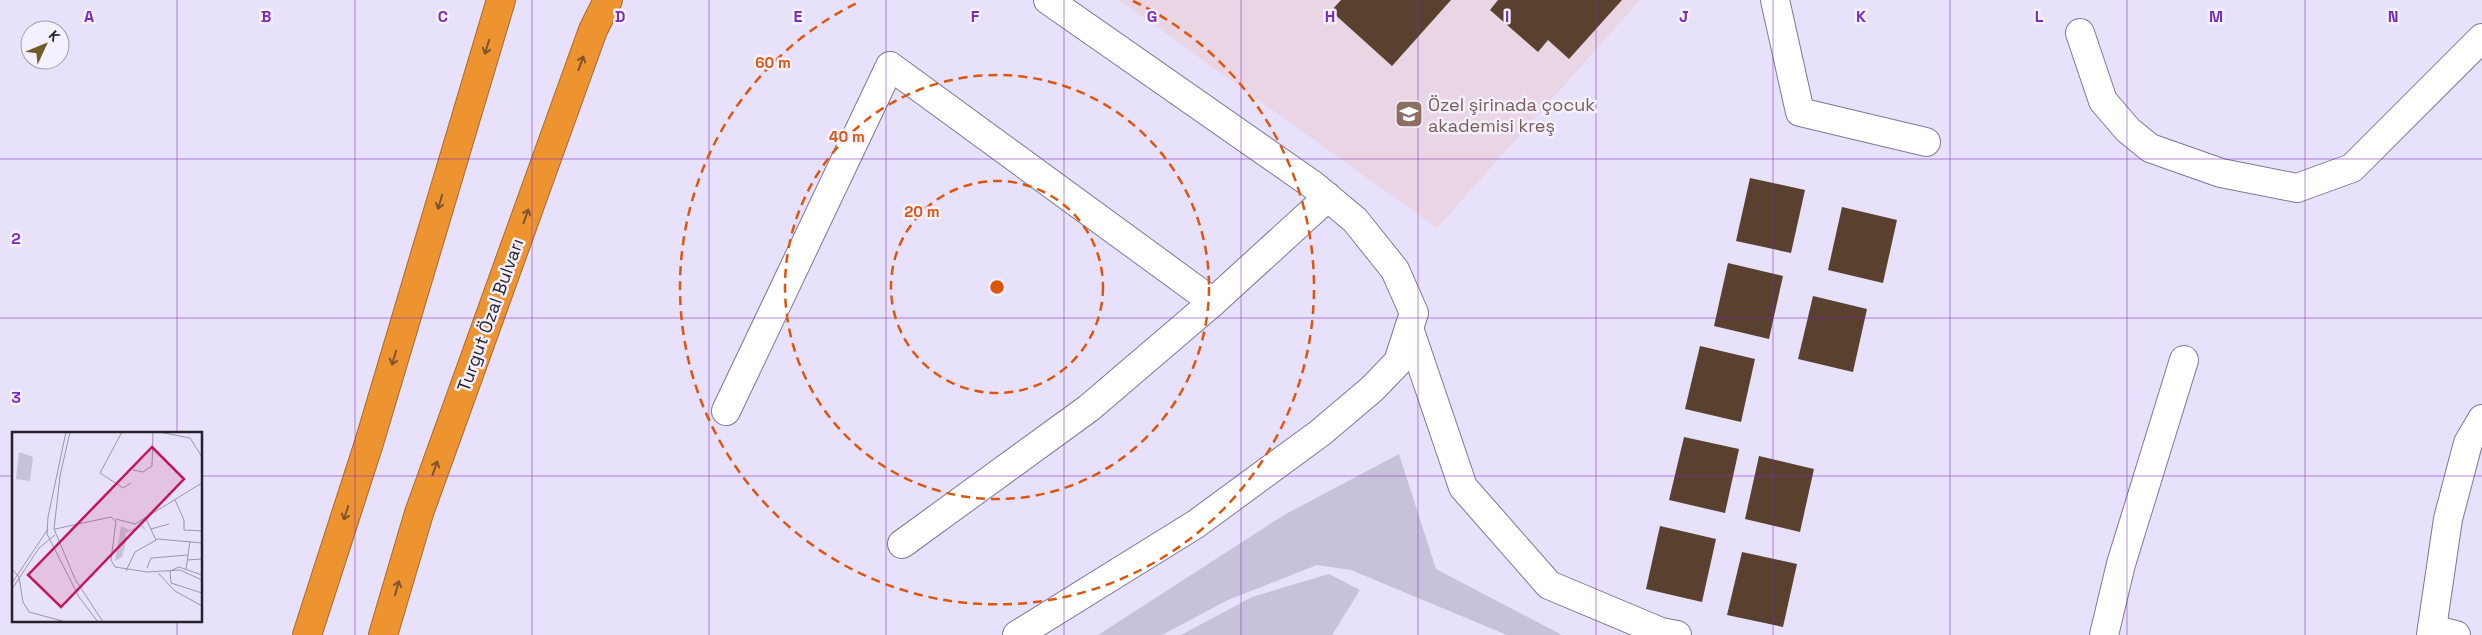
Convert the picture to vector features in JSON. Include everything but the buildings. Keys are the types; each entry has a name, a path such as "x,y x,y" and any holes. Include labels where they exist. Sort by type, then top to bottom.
{"highway":[{"path":"307,635 369,443 502,0"},
{"name":"Turgut Özal Bulvarı","path":"383,635 418,513 593,30 608,0"}],"street":[{"path":"1017,635 1196,524 1320,433 1372,389 1398,362 1414,313 1396,270 1355,220 1328,197 1048,0"},
{"path":"1775,0 1800,112 1926,142"},
{"path":"2080,33 2103,101 2128,130 2150,148 2221,173 2297,188 2352,168 2482,38"},
{"path":"726,411 890,66 1212,302"},
{"path":"902,544 1089,408 1212,302 1328,197"},
{"path":"1409,328 1463,487 1549,585 1661,632 1677,635"},
{"path":"2104,635 2121,564 2184,360"},
{"path":"2439,633 2448,519 2472,476 2468,443 2482,419"}],"shaded area":[{"name":"Özel şirinada çocuk akademisi kreş","path":"1119,0 1640,0 1437,228"},
{"path":"1399,454 1436,569 1562,635 1507,635 1351,570 1317,565 1228,600 1162,635 1098,635 1284,515"},
{"path":"1329,574 1360,590 1332,635 1181,635 1252,597"}],"place":[{"name":"Özel şirinada çocuk akademisi kreş","path":"1409,114"}]}
